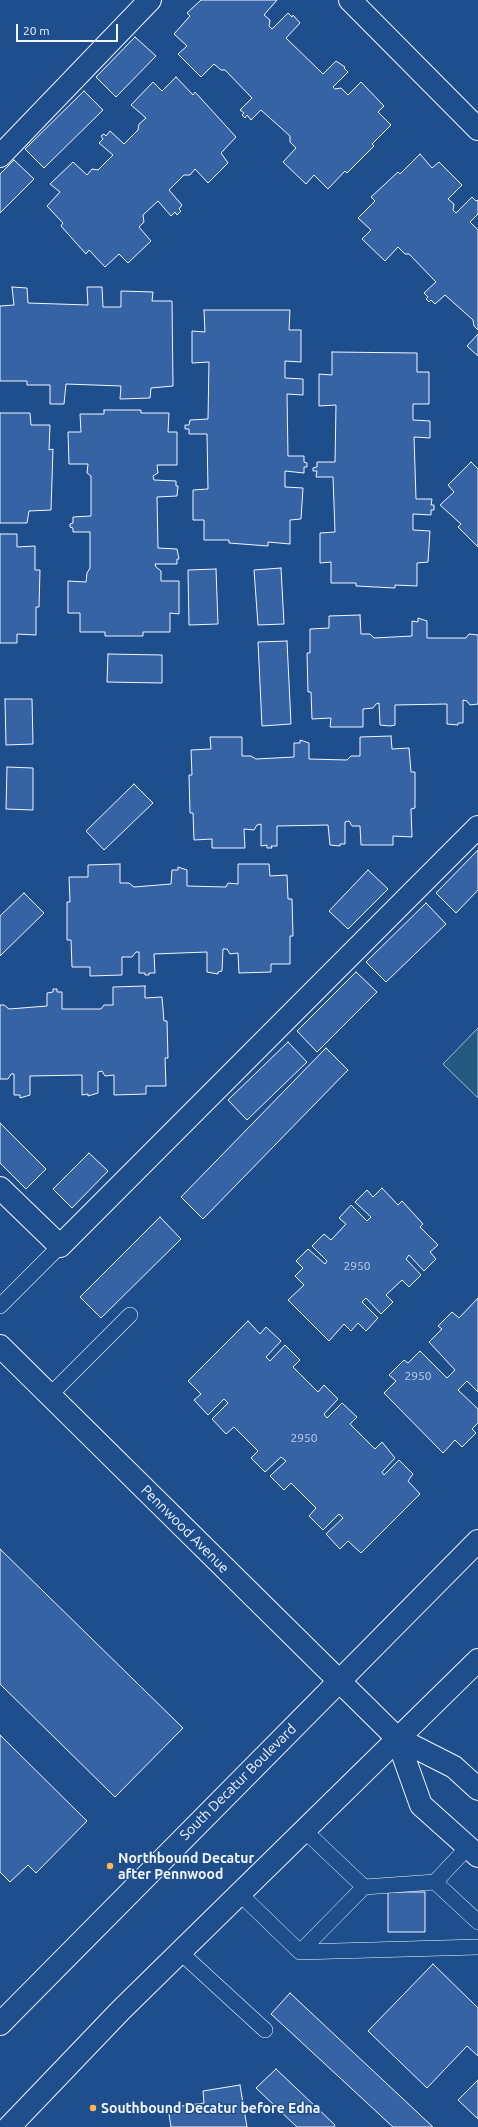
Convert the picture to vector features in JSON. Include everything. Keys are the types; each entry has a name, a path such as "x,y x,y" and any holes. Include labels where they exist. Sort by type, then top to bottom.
{"street":[{"path":"0,156 150,0"},
{"path":"350,0 478,129"},
{"path":"0,1188 60,1246 478,827"},
{"name":"Pennwood Avenue","path":"0,1346 396,1738"},
{"name":"South Decatur Boulevard","path":"0,2024 338,1680 478,1541"},
{"path":"9,2127 121,2010 396,1738 478,1660"},
{"path":"396,1738 454,1767 478,1789"},
{"path":"396,1738 421,1806 473,1851"}],"lane":[{"path":"0,1306 60,1246"},
{"path":"50,1395 130,1315"},
{"path":"304,1830 364,1887"},
{"path":"300,1952 364,1887 435,1882 473,1851"},
{"path":"435,1882 478,1922"},
{"path":"239,1893 300,1952 478,1947"},
{"path":"180,1952 265,2030"}],"shaded area":[{"path":"478,1028 478,1098 443,1064"}],"building":[{"path":"201,0 277,0 264,15 270,20 269,26 272,29 288,13 292,17 293,15 300,23 286,38 323,74 336,61 345,67 344,68 348,72 333,87 335,89 341,88 348,95 361,82 384,106 378,112 391,125 372,144 374,146 347,173 345,171 328,189 314,175 306,184 283,162 296,148 290,142 290,136 261,110 251,120 247,115 245,118 242,115 244,113 240,110 252,98 225,70 221,70 214,64 201,77 178,54 187,46 174,34 190,16 187,13"},
{"path":"135,37 156,56 116,97 96,77"},
{"path":"176,77 193,95 195,92 236,137 221,153 228,163 208,183 195,169 190,175 184,175 169,190 182,205 179,209 181,211 177,215 175,212 171,216 158,201 143,215 144,222 139,227 151,241 128,263 119,254 105,267 89,250 86,254 61,226 63,223 47,206 60,192 50,184 73,162 87,175 92,169 98,170 113,155 99,143 103,139 101,136 104,134 106,136 110,131 124,144 138,130 139,124 146,118 131,105 153,82 162,91"},
{"path":"84,91 103,110 44,168 25,149"},
{"path":"420,154 432,168 439,162 462,185 448,199 454,204 453,210 456,213 472,197 476,201 478,200 478,214 470,222 478,230 478,330 474,326 473,320 445,295 435,304 431,300 429,302 426,299 428,297 424,293 436,282 409,254 405,254 398,247 385,261 362,239 371,230 358,218 375,201 371,197 398,172 400,174"},
{"path":"14,160 34,179 0,213 0,174"},
{"path":"12,287 27,288 28,303 88,305 87,287 102,287 103,307 121,307 121,291 153,292 152,301 172,301 173,386 151,388 150,398 120,399 121,386 66,384 64,404 50,404 50,385 27,385 27,381 0,381 0,306 14,305"},
{"path":"204,310 290,310 289,330 301,330 301,362 285,361 285,378 303,379 303,395 287,394 288,456 304,456 304,462 307,463 307,467 304,467 304,473 285,471 285,487 303,488 301,519 290,520 290,544 268,542 268,546 229,543 229,540 204,540 204,520 193,520 193,490 208,489 207,434 189,434 189,429 185,429 185,425 189,425 190,420 208,419 209,362 192,363 192,331 205,332"},
{"path":"478,334 478,356 467,346"},
{"path":"332,352 417,353 417,372 429,372 429,404 413,404 413,420 430,421 430,438 414,437 416,499 432,499 431,505 434,505 434,510 431,510 431,515 413,514 413,530 430,531 428,562 417,563 417,586 395,585 395,588 356,586 356,583 331,583 331,562 320,563 320,533 335,532 333,477 316,477 317,471 313,471 313,468 317,467 317,462 335,462 336,405 319,406 319,374 332,375"},
{"path":"104,410 141,410 141,413 169,413 168,432 177,432 177,465 157,465 158,473 153,476 154,480 176,481 176,486 178,486 177,496 157,497 158,548 177,549 179,559 177,559 177,564 155,564 161,571 161,581 179,581 179,614 170,613 170,632 143,632 143,636 105,636 105,632 80,632 80,613 68,613 68,581 86,582 87,573 90,568 90,532 73,532 73,528 70,527 70,524 73,523 73,517 91,516 91,476 87,473 88,464 69,464 68,432 81,432 80,414 104,414"},
{"path":"0,413 30,413 31,425 50,425 49,450 53,449 51,510 29,511 27,523 0,523"},
{"path":"471,462 478,469 478,547 458,527 461,524 440,505 454,492 448,485"},
{"path":"0,534 17,534 17,547 35,546 35,570 40,570 39,607 36,607 36,635 17,634 17,643 0,643"},
{"path":"281,568 284,624 258,625 254,570"},
{"path":"216,569 218,624 189,625 188,570"},
{"path":"360,615 361,634 370,634 374,638 412,636 412,621 418,622 418,618 427,621 427,638 466,638 469,634 478,635 478,704 470,705 467,701 463,700 463,723 458,723 458,725 447,724 447,704 395,705 395,725 390,726 380,725 379,703 373,708 363,709 363,727 330,727 331,718 312,719 311,692 308,692 307,653 310,653 310,629 329,628 329,616"},
{"path":"287,641 291,724 262,726 258,642"},
{"path":"108,654 162,655 162,683 107,682"},
{"path":"5,699 32,699 33,744 6,745"},
{"path":"391,736 392,749 409,748 411,772 415,772 415,808 411,809 412,837 393,836 393,845 361,845 360,826 352,826 349,821 345,822 345,844 340,844 340,846 330,845 328,825 277,826 277,846 271,846 272,848 267,848 267,845 261,846 261,824 257,825 254,830 244,829 245,848 212,848 212,839 194,840 193,813 190,813 189,775 192,775 191,750 211,749 210,737 242,737 242,756 251,756 256,759 294,757 294,743 300,743 300,740 309,743 309,759 347,760 351,756 360,756 360,737"},
{"path":"7,767 33,768 33,810 6,809"},
{"path":"134,784 153,803 104,850 86,831"},
{"path":"478,850 478,890 456,913 436,893"},
{"path":"120,864 120,883 129,883 134,887 171,884 172,870 178,870 178,867 187,870 187,886 226,887 228,883 238,884 238,864 269,864 270,876 287,875 288,899 292,899 293,936 290,936 290,964 271,964 271,972 239,973 238,953 230,954 227,949 223,949 222,971 218,972 218,974 207,972 207,952 154,954 155,973 149,973 149,975 139,973 139,952 136,952 132,957 122,957 122,975 90,976 90,967 72,967 71,940 67,940 67,902 70,902 69,877 88,877 88,865"},
{"path":"368,870 388,889 348,929 329,911"},
{"path":"24,893 44,913 0,956 0,916"},
{"path":"426,903 446,924 386,982 366,962"},
{"path":"356,972 377,992 317,1052 297,1031"},
{"path":"145,986 145,998 162,997 164,1021 167,1021 168,1058 165,1058 166,1086 146,1086 146,1094 114,1095 114,1075 105,1076 102,1071 98,1072 98,1093 88,1096 88,1094 82,1095 82,1075 30,1076 30,1095 20,1098 20,1095 14,1095 14,1074 11,1074 8,1079 0,1079 0,1005 4,1005 9,1009 47,1006 47,993 53,992 53,989 57,989 57,992 62,992 62,1009 101,1009 104,1005 113,1005 113,987"},
{"path":"288,1042 307,1062 247,1120 228,1100"},
{"path":"326,1048 348,1070 203,1219 181,1197"},
{"path":"0,1123 46,1169 26,1189 0,1163"},
{"path":"89,1153 108,1171 72,1208 53,1189"},
{"path":"382,1188 398,1205 402,1201 423,1224 420,1227 438,1245 430,1252 436,1259 424,1271 409,1255 406,1259 421,1275 409,1287 402,1280 386,1295 393,1302 381,1314 366,1298 362,1302 378,1318 366,1331 358,1323 351,1331 344,1324 329,1341 288,1300 304,1285 295,1276 303,1268 296,1261 308,1249 325,1264 327,1261 312,1246 324,1234 331,1240 346,1224 339,1218 351,1205 367,1221 371,1217 355,1202 367,1190 373,1197"},
{"path":"160,1217 181,1239 101,1318 80,1297"},
{"path":"478,1298 478,1392 467,1381 458,1390 478,1409 478,1423 472,1429 476,1433 462,1447 455,1440 443,1453 384,1393 396,1381 389,1375 404,1360 408,1363 420,1351 447,1378 455,1370 429,1342 442,1329 438,1326 452,1312 459,1318"},
{"path":"248,1321 260,1334 266,1327 281,1341 266,1357 270,1361 285,1345 300,1360 293,1367 318,1392 324,1385 338,1399 324,1414 327,1418 342,1403 357,1417 350,1424 375,1449 382,1442 395,1458 382,1472 384,1475 399,1460 413,1474 408,1481 420,1494 361,1553 348,1541 340,1549 326,1534 343,1518 339,1514 323,1530 309,1516 316,1508 291,1483 284,1490 270,1476 286,1461 281,1457 265,1472 251,1458 258,1451 234,1427 226,1434 212,1419 228,1403 224,1399 208,1415 194,1400 201,1394 188,1381"},
{"path":"0,1549 183,1728 115,1797 0,1684"},
{"path":"0,1735 87,1821 36,1873 28,1865 10,1882 0,1872"},
{"path":"388,1892 425,1892 425,1932 388,1932"},
{"path":"433,1964 478,2008 478,2056 467,2046 427,2088 368,2031"},
{"path":"290,1993 433,2127 393,2127 271,2014"},
{"path":"276,2069 335,2125 334,2127 297,2127 256,2088"},
{"path":"478,2080 478,2119 458,2100"},
{"path":"240,2085 247,2127 171,2127 168,2108 204,2103 203,2091"}],"place":[{"name":"Northbound Decatur after Pennwood","path":"110,1866"},
{"name":"Southbound Decatur before Edna","path":"93,2108"}]}
